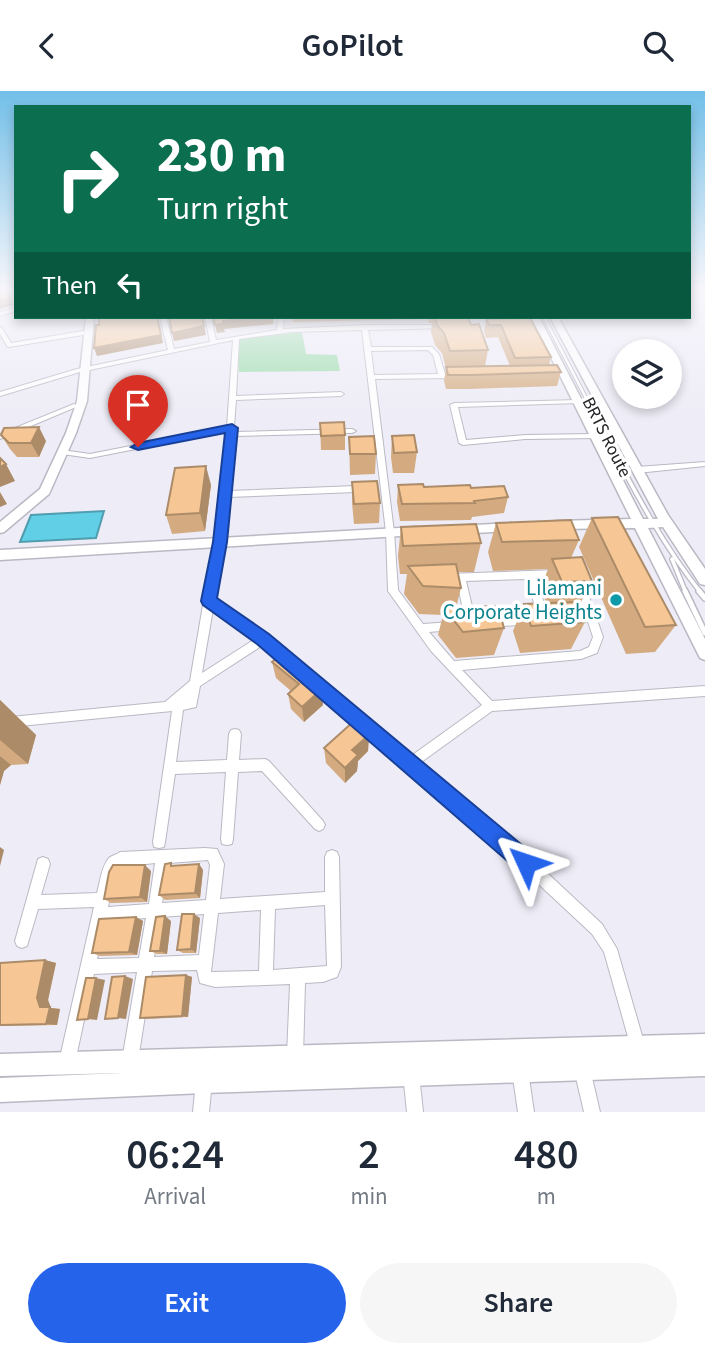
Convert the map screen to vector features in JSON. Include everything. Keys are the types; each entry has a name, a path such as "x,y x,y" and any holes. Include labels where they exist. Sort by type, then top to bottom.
{"main road":[{"path":"0,529 45,491 62,452 82,401 83,338"},
{"path":"0,518 38,489 74,406 87,338"},
{"path":"545,338 594,436 650,520 705,580"},
{"path":"565,338 637,470 650,520 705,654"},
{"path":"555,529 578,524 650,520"},
{"path":"0,554 519,527"},
{"path":"0,1090 582,1069 705,1045"},
{"path":"0,1065 295,1056 639,1057 705,1065"}],"street":[{"path":"5,338 9,345 43,338"},
{"path":"168,338 171,351"},
{"path":"212,338 213,343"},
{"path":"0,394 82,369 236,338 226,494 192,704 0,723"},
{"path":"366,338 390,533 393,591 452,666 490,706"},
{"path":"368,349 430,348 436,353 442,376"},
{"path":"551,374 564,374"},
{"path":"371,377 469,375"},
{"path":"233,398 341,394"},
{"path":"578,402 454,405 463,443 526,437 594,436"},
{"path":"0,437 74,406"},
{"path":"62,452 90,456 232,431 352,431"},
{"path":"637,470 705,464"},
{"path":"226,494 356,489"},
{"path":"434,579 565,574"},
{"path":"452,666 581,655 593,650 597,644 593,616 576,574"},
{"path":"529,575 545,619"},
{"path":"461,578 471,625"},
{"path":"393,581 406,580"},
{"path":"209,601 263,639 509,847 597,929 610,949 639,1057"},
{"path":"581,617 593,616"},
{"path":"420,628 557,619"},
{"path":"195,684 263,639"},
{"path":"410,764 490,706 705,691"},
{"path":"130,1061 154,910 173,706"},
{"path":"226,839 235,734"},
{"path":"169,768 265,765 319,825"},
{"path":"67,1063 101,907 114,862 161,850 212,854 216,857 205,962 205,978 208,980 323,975 332,972 332,857"},
{"path":"22,941 43,864"},
{"path":"32,902 154,910 332,898"},
{"path":"267,978 268,904"},
{"path":"88,967 205,962"},
{"path":"295,1056 298,976"},
{"path":"582,1069 592,1112"},
{"path":"520,1071 526,1112"},
{"path":"411,1074 415,1112"},
{"path":"201,1112 204,1081"}],"lane":[{"name":"BRTS Route","path":"546,338 671,555"},
{"path":"671,555 705,598"},
{"path":"671,555 677,575 705,633"}],"green space":[{"path":"303,338 306,354 337,355 340,371 239,372 237,339"}],"water":[{"path":"104,511 96,538 20,542 31,515"}],"building":[{"path":"95,338 147,338 94,348"},
{"path":"446,338 484,338 488,350 450,351"},
{"path":"506,338 541,338 551,357 515,358"},
{"path":"557,365 561,372 472,375 448,375 446,367"},
{"path":"344,422 345,435 321,436 320,423"},
{"path":"39,427 31,443 9,443 1,435 4,428"},
{"path":"414,435 417,452 394,453 392,436"},
{"path":"374,436 376,454 350,454 349,437"},
{"path":"206,466 200,513 166,515 175,468"},
{"path":"377,481 380,503 354,504 352,482"},
{"path":"423,484 424,487 504,486 508,497 474,501 475,503 402,504 398,485"},
{"path":"618,517 676,625 645,627 592,518"},
{"path":"571,520 579,540 502,542 496,523"},
{"path":"476,524 481,543 403,546 401,527"},
{"path":"582,557 592,581 562,582 552,559"},
{"path":"456,564 461,588 423,586 408,566"},
{"path":"578,602 585,622 531,626 524,604"},
{"path":"498,606 504,628 463,632 444,608"},
{"path":"283,653 322,689 302,707 288,694 299,684 272,662"},
{"path":"354,721 369,735 352,750 358,755 345,768 324,748"},
{"path":"171,863 171,866 199,864 195,893 159,895 165,864"},
{"path":"113,865 145,865 140,897 104,899"},
{"path":"182,914 194,914 191,949 177,950"},
{"path":"165,916 160,951 150,951 156,917"},
{"path":"136,917 129,952 92,953 99,919"},
{"path":"45,960 37,998 40,1007 50,1007 46,1024 0,1025 0,963"},
{"path":"186,975 182,1016 140,1018 146,977"},
{"path":"125,976 118,1018 105,1019 112,977"},
{"path":"86,978 96,978 88,1019 77,1020"}],"place":[{"name":"Lilamani Corporate Heights","path":"616,600"}],"route":[{"path":"138,447 232,428 220,542 209,601 263,639 320,686 526,863"}]}
